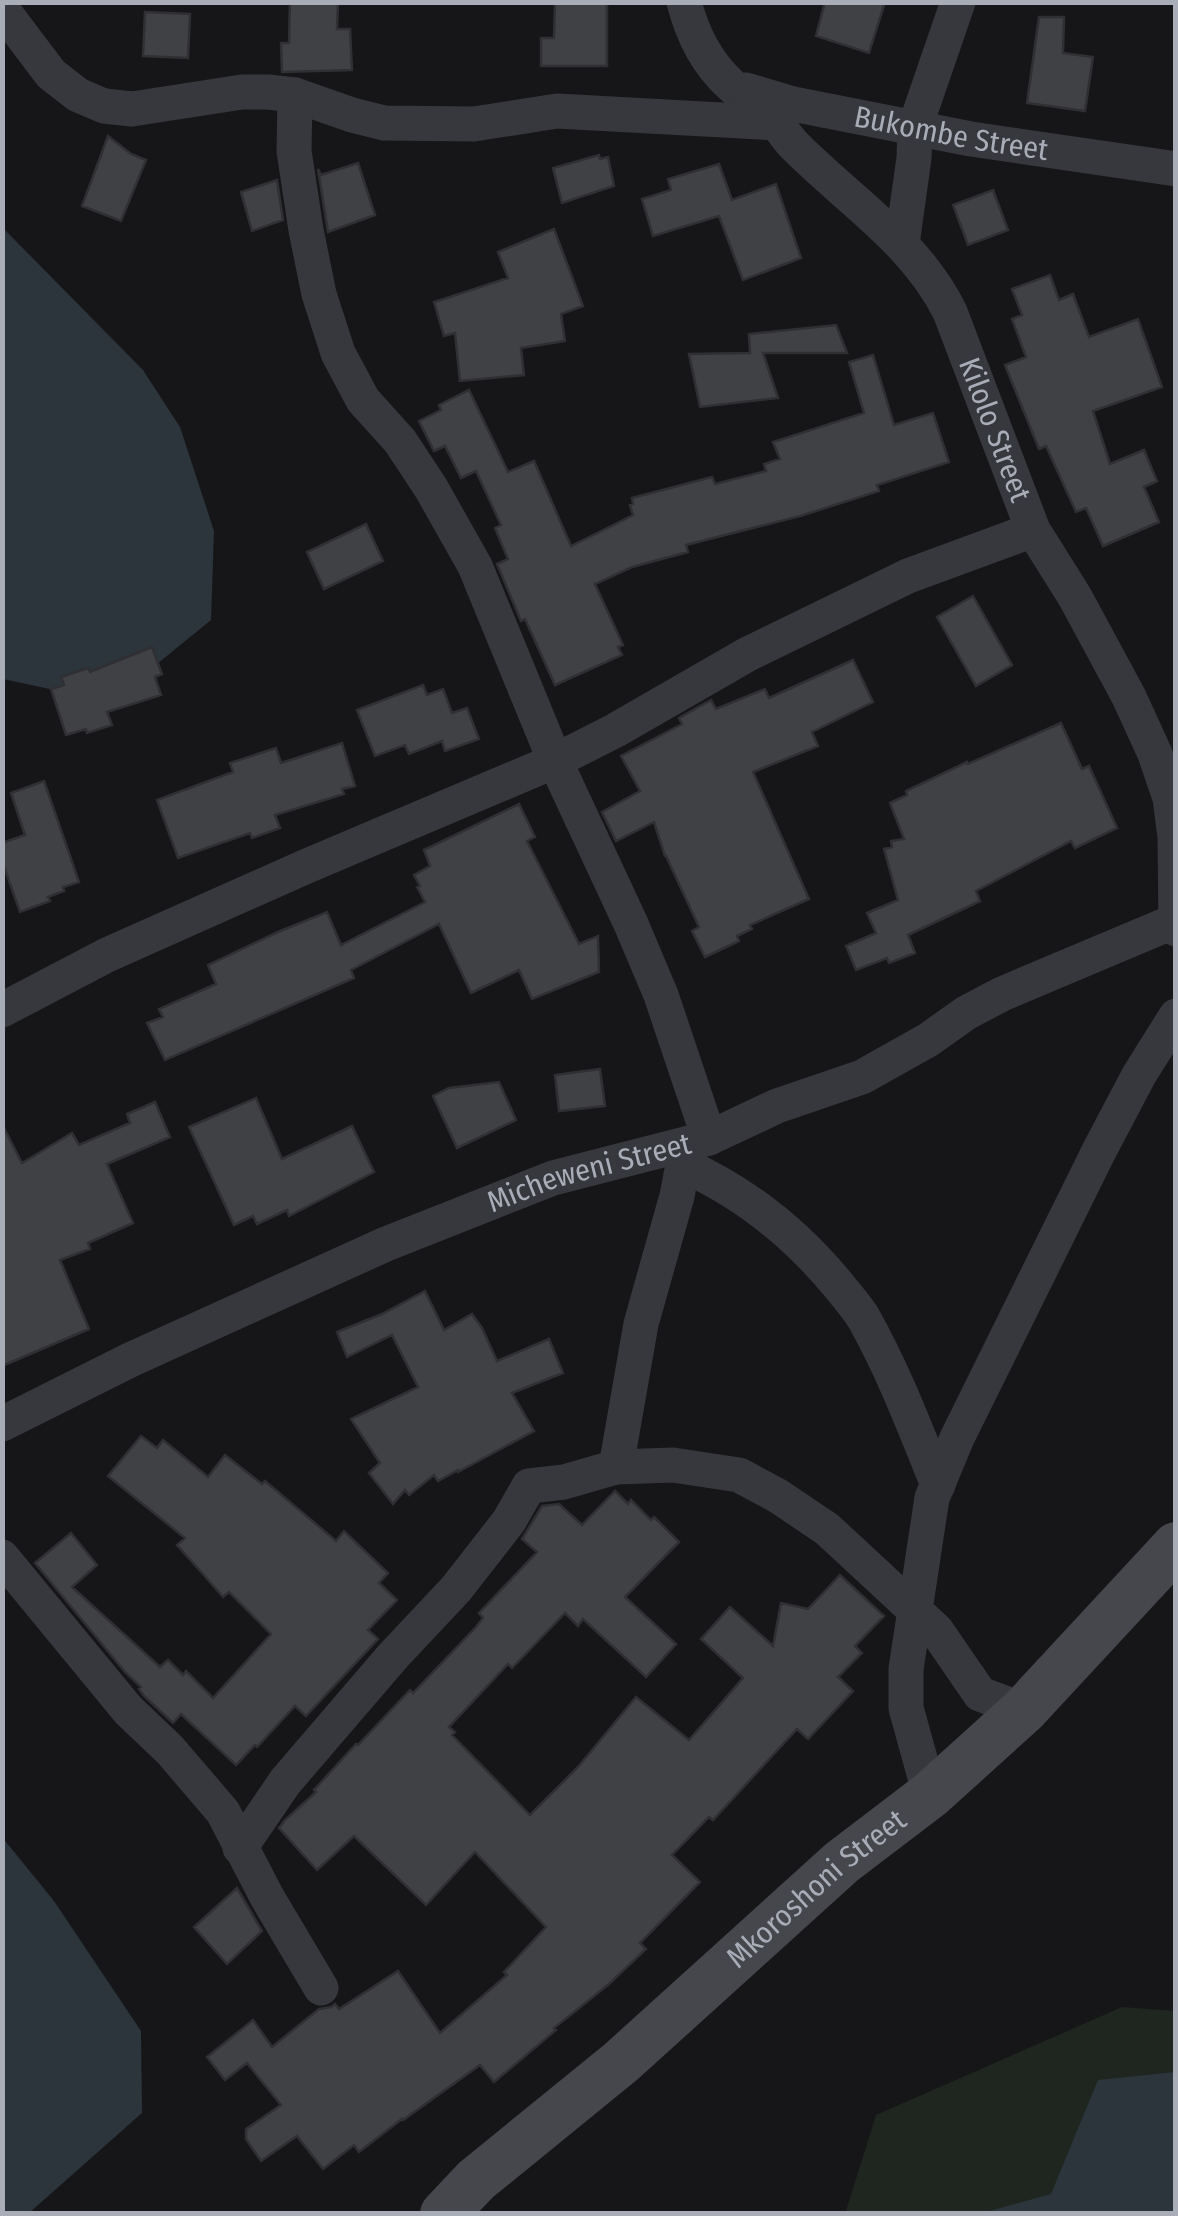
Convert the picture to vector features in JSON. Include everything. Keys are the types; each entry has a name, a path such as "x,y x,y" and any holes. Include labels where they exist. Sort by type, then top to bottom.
{"street":[{"name":"Kilolo Street","path":"684,2 700,47 731,86 777,123 793,144 902,244 940,291 1033,530 1075,597 1155,754 1170,798 1175,836 1176,929"},
{"path":"902,244 915,127 958,2"},
{"path":"2,8 52,74 78,95 104,106 132,109 242,92 295,95 384,123 474,124 557,112 777,123"},
{"name":"Bukombe Street","path":"731,86 793,104 971,139 1176,169"},
{"path":"295,95 294,151 306,230 319,294 338,353 363,400 400,441 464,544 481,580 555,761 661,995 693,1149 714,1179 765,1212 820,1264 861,1313 898,1385 938,1485"},
{"path":"2,1010 107,955 555,761 748,654 908,576 1033,530"},
{"name":"Micheweni Street","path":"2,1424 130,1360 386,1244 553,1178 693,1149 778,1106 862,1076 1002,994 1175,921"},
{"path":"930,1795 906,1708 906,1669 932,1498 1099,1151 1138,1075 1176,1016"},
{"path":"616,1467 641,1324 693,1149"},
{"path":"240,1848 285,1782 393,1656 456,1590 509,1521 530,1486 564,1482 616,1467 673,1464 738,1474 778,1496 827,1529 936,1630 980,1694 1024,1710"},
{"name":"Mkoroshoni Street","path":"444,2214 476,2180 622,2062 842,1862 930,1795 1024,1710 1176,1546"},
{"path":"2,1557 128,1710 170,1750 222,1812 321,1988"}],"shaded area":[{"path":"2,227 143,370 180,427 214,531 211,620 146,673 78,695 3,679"},
{"path":"2,1837 54,1901 141,2031 142,2113 29,2213 3,2213"},
{"path":"1122,2007 1175,2011 1175,2213 845,2214 876,2115"},
{"path":"1175,2072 1175,2213 982,2213 1051,2194 1098,2080"}],"building":[{"path":"290,2 338,2 337,29 350,29 352,70 282,72 281,43 289,43"},
{"path":"555,2 607,2 607,66 541,66 541,38 554,38"},
{"path":"825,2 885,2 869,53 816,36"},
{"path":"145,12 190,14 188,58 143,56"},
{"path":"1039,17 1064,17 1063,53 1093,57 1085,111 1027,103"},
{"path":"108,136 146,160 121,221 82,206"},
{"path":"599,155 600,159 608,157 614,186 562,203 553,168"},
{"path":"358,163 375,215 328,232 318,169 321,175"},
{"path":"719,164 732,200 776,184 801,258 743,280 719,216 653,236 642,199 671,190 668,179"},
{"path":"277,180 283,220 252,231 241,192"},
{"path":"993,190 1008,230 968,245 953,205"},
{"path":"554,229 583,306 561,314 565,341 521,348 524,375 460,381 455,333 444,336 434,302 508,278 498,252"},
{"path":"1050,275 1059,300 1073,294 1089,337 1138,319 1162,387 1093,411 1110,464 1144,450 1157,481 1144,487 1159,522 1103,546 1086,508 1076,512 1046,446 1039,449 1005,365 1026,357 1012,319 1022,315 1012,289"},
{"path":"836,325 847,353 763,353 778,398 700,407 689,354 750,353 749,334"},
{"path":"873,355 894,425 933,413 949,462 877,485 879,491 800,516 686,545 688,552 632,567 595,584 623,645 618,647 622,655 555,685 497,564 508,559 495,528 501,525 476,471 461,478 445,446 434,451 419,421 441,410 439,405 469,390 508,472 534,461 571,546 633,515 632,498 712,477 715,484 766,471 764,464 780,459 773,442 864,413 849,362"},
{"path":"366,524 383,561 324,589 307,552"},
{"path":"973,596 1012,665 976,686 937,617"},
{"path":"152,647 162,674 155,677 161,695 107,712 112,725 66,735 51,689 64,685 61,677 88,668 90,672"},
{"path":"853,660 873,702 812,732 818,746 753,772 809,899 750,925 752,929 737,936 739,941 705,957 692,931 699,927 665,856 654,822 616,841 602,812 640,791 621,756 682,724 679,718 711,700 716,709 765,689 769,698"},
{"path":"423,685 427,695 443,689 452,713 467,708 479,739 445,751 442,741 409,754 405,745 375,756 357,710"},
{"path":"1061,723 1082,769 1089,766 1117,828 1075,848 1071,841 976,891 980,901 908,935 915,953 856,970 846,946 876,933 867,913 898,900 884,849 892,847 891,841 904,839 890,803 907,795 906,791 967,762"},
{"path":"342,743 355,786 342,789 344,794 275,815 280,828 252,838 250,833 178,858 157,800 233,772 230,763 276,748 281,763"},
{"path":"44,781 79,882 63,887 64,891 48,897 50,901 20,912 2,861 2,843 25,835 11,793"},
{"path":"519,804 535,837 527,841 579,944 598,936 599,972 532,999 519,970 471,993 439,924 351,970 354,978 165,1060 147,1023 163,1017 159,1009 216,984 208,965 327,912 341,945 425,902 414,875 430,866 424,850"},
{"path":"600,1069 605,1106 559,1111 555,1075"},
{"path":"499,1082 516,1120 457,1148 433,1096 449,1088"},
{"path":"256,1098 282,1159 352,1126 374,1172 289,1216 287,1210 257,1224 253,1216 234,1225 189,1127"},
{"path":"155,1102 170,1137 107,1164 133,1223 88,1243 90,1249 60,1260 89,1329 2,1366 2,1124 22,1163 72,1133 79,1145 130,1123 127,1114"},
{"path":"425,1291 444,1330 472,1314 497,1361 549,1339 563,1373 512,1393 534,1431 438,1481 434,1475 409,1495 405,1490 393,1504 369,1473 380,1463 351,1419 418,1387 392,1335 347,1357 337,1332"},
{"path":"141,1436 157,1448 163,1440 208,1477 225,1455 262,1484 265,1481 336,1541 344,1531 388,1573 379,1583 397,1600 368,1630 378,1639 306,1716 295,1706 236,1765 181,1714 173,1723 144,1696 141,1687 35,1563 71,1533 97,1565 72,1587 160,1667 168,1660 183,1675 186,1671 213,1698 271,1634 229,1592 223,1597 177,1545 185,1538 108,1476"},
{"path":"615,1491 628,1504 631,1500 651,1520 654,1517 679,1542 625,1597 676,1644 646,1677 583,1619 578,1626 565,1613 512,1668 508,1664 449,1727 455,1732 452,1735 530,1815 578,1767 636,1697 689,1740 743,1678 701,1639 730,1607 773,1646 781,1603 808,1609 840,1575 884,1616 855,1646 862,1653 838,1677 853,1691 808,1739 797,1729 713,1820 709,1817 672,1855 700,1882 640,1943 646,1949 494,2082 480,2065 359,2152 354,2145 323,2169 297,2136 261,2161 246,2139 246,2129 281,2105 247,2063 225,2080 207,2057 253,2020 272,2047 319,2009 335,2004 339,2009 398,1971 440,2033 507,1975 504,1972 546,1927 475,1852 426,1905 354,1836 317,1870 279,1828 356,1744 410,1690 413,1693 476,1627 483,1618 479,1613 537,1552 522,1539 542,1506 559,1504 582,1525"},
{"path":"237,1888 262,1931 227,1964 194,1927"}]}
